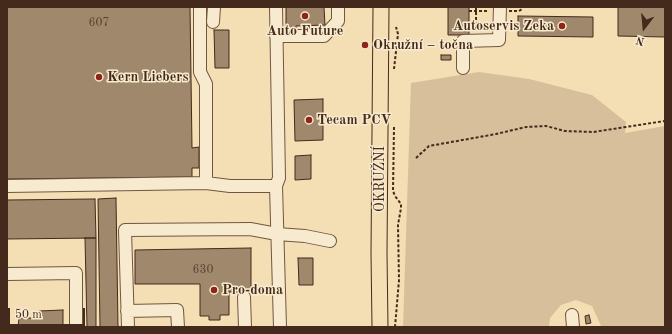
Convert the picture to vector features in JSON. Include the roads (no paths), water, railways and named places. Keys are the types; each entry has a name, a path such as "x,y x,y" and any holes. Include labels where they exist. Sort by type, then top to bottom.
{"main road":[{"name":"OKRUŽNÍ","path":"380,327 379,238 382,7"}],"street":[{"path":"200,7 200,72 206,84 206,183"},
{"path":"214,7 214,22"},
{"path":"276,7 279,178 276,186 280,327"},
{"path":"276,36 324,36 338,21 338,7"},
{"path":"463,68 463,41 500,40 500,7"},
{"path":"7,186 206,183 230,186 276,186"},
{"path":"128,327 125,230 250,229 277,234 305,236 330,241"},
{"path":"7,274 76,273 76,327"},
{"path":"244,297 245,327"},
{"path":"127,311 177,310 178,327"},
{"path":"572,315 573,327"}],"place":[{"name":"Auto Future","path":"305,16"},
{"name":"Autoservis Zeka","path":"562,26"},
{"name":"Okružní – točna","path":"365,45"},
{"name":"Kern Liebers","path":"99,77"},
{"name":"Tecam PCV","path":"309,120"},
{"name":"Pro-doma","path":"214,290"}]}
